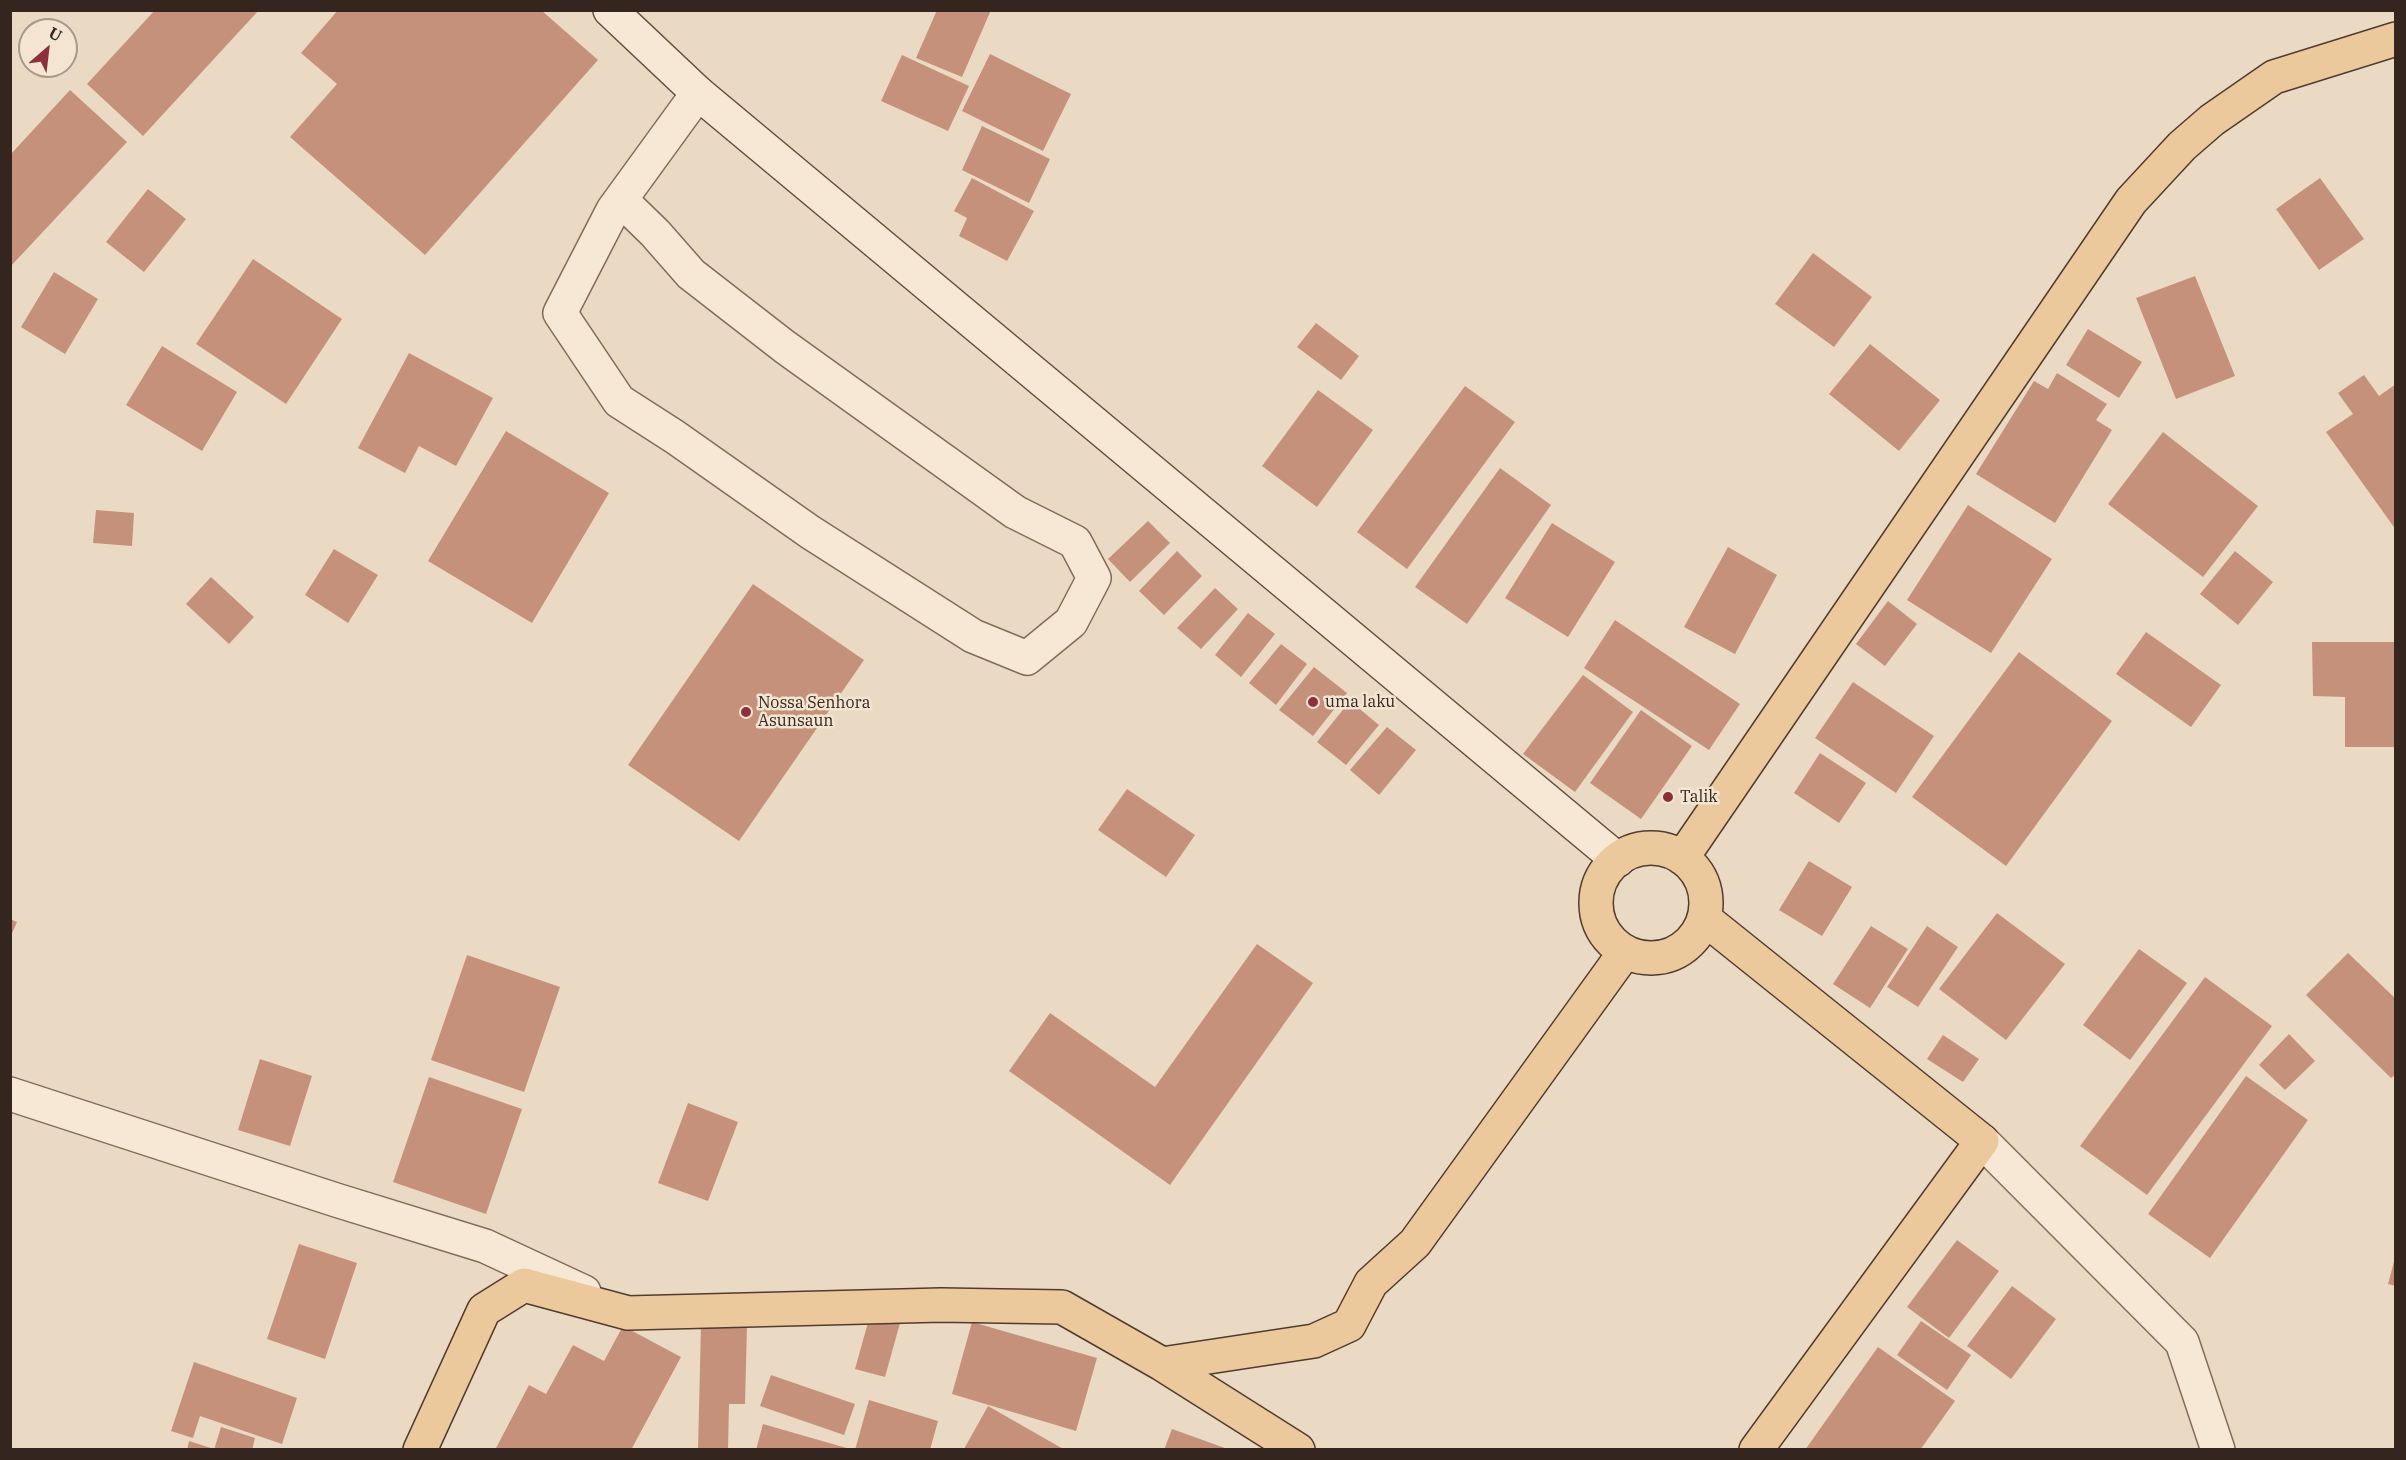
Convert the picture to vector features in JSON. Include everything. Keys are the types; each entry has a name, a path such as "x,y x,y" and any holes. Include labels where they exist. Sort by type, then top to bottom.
{"main road":[{"path":"1682,858 2131,201 2182,146 2211,120 2274,77 2396,39"},
{"path":"1650,848 1667,851 1682,858 1695,870 1703,885 1706,902 1705,919 1696,936 1682,950 1664,957 1644,958 1625,952 1608,938 1598,918 1597,896 1603,876 1618,860 1634,851 1650,848"},
{"path":"1705,919 1982,1141 1756,1449"},
{"path":"1162,1364 1314,1341 1349,1325 1371,1283 1415,1243 1625,952"},
{"path":"420,1449 484,1310 524,1285 628,1313 941,1305 1062,1307 1162,1364 1298,1449"}],"street":[{"path":"610,10 699,93 1618,860"},
{"path":"621,200 655,233 691,274 786,346 1015,512 1075,542 1094,578 1071,622 1027,658 973,636 810,532 675,437 619,401 560,313 621,200 699,93"},
{"path":"10,1094 324,1197 485,1246 628,1313"},
{"path":"1982,1141 2182,1342 2218,1449"}],"building":[{"path":"155,10 259,10 143,136 87,84"},
{"path":"338,10 541,10 598,60 425,255 290,137 337,84 301,53"},
{"path":"937,10 991,10 962,77 916,58"},
{"path":"990,54 1071,94 1043,151 962,111"},
{"path":"902,55 969,86 948,131 881,101"},
{"path":"70,90 127,142 10,267 10,155"},
{"path":"982,126 1050,159 1029,203 962,170"},
{"path":"972,178 1034,211 1007,261 959,236 967,218 954,211"},
{"path":"2320,178 2364,239 2319,270 2276,209"},
{"path":"148,189 186,219 144,272 106,242"},
{"path":"1813,253 1872,297 1834,347 1775,304"},
{"path":"253,259 342,319 286,404 196,344"},
{"path":"54,272 98,299 65,354 21,327"},
{"path":"2195,276 2235,376 2176,399 2136,298"},
{"path":"1316,323 1359,356 1341,380 1297,347"},
{"path":"2088,329 2142,362 2119,398 2066,365"},
{"path":"1870,344 1940,400 1899,451 1829,394"},
{"path":"162,346 237,392 202,451 126,405"},
{"path":"409,353 493,398 456,466 419,446 405,473 358,448"},
{"path":"2057,373 2107,404 2096,420 2112,430 2055,523 1976,474 2034,381 2048,389"},
{"path":"2364,375 2379,396 2396,384 2396,530 2326,432 2353,414 2338,393"},
{"path":"1465,386 1515,422 1407,569 1357,532"},
{"path":"1318,390 1373,430 1317,507 1262,466"},
{"path":"506,431 609,493 532,623 428,561"},
{"path":"2163,432 2258,506 2203,577 2108,504"},
{"path":"1500,468 1551,505 1467,624 1415,587"},
{"path":"1968,505 2052,559 1991,653 1907,600"},
{"path":"96,510 134,513 132,546 93,543"},
{"path":"1148,521 1170,543 1130,582 1108,559"},
{"path":"1552,523 1615,562 1568,637 1505,598"},
{"path":"1728,547 1777,575 1735,654 1684,627"},
{"path":"334,549 378,575 348,623 305,595"},
{"path":"1177,551 1202,576 1164,615 1139,591"},
{"path":"2235,551 2273,582 2238,625 2200,594"},
{"path":"211,577 254,617 229,644 186,604"},
{"name":"Nossa Senhora Asunsaun","path":"753,584 864,660 739,841 628,765"},
{"path":"1215,588 1238,609 1201,649 1177,628"},
{"path":"1888,601 1917,624 1885,666 1856,644"},
{"path":"1248,613 1275,634 1241,677 1215,655"},
{"path":"1615,620 1740,704 1709,750 1584,668"},
{"path":"2146,632 2221,685 2191,727 2116,674"},
{"path":"2312,642 2396,642 2396,747 2345,747 2345,697 2313,696"},
{"name":"uma laku","path":"1281,644 1307,664 1276,705 1249,683"},
{"path":"2019,652 2112,721 2006,866 1912,797"},
{"name":"uma laku","path":"1314,667 1347,693 1313,736 1279,710"},
{"path":"1583,675 1633,712 1575,792 1523,754"},
{"path":"1853,682 1934,736 1896,793 1815,738"},
{"name":"uma laku","path":"1350,701 1379,725 1346,765 1317,742"},
{"path":"1641,710 1692,746 1641,819 1590,783"},
{"name":"uma laku","path":"1387,727 1416,750 1379,795 1350,770"},
{"path":"1820,753 1866,783 1839,823 1794,793"},
{"path":"1127,789 1195,835 1166,877 1098,830"},
{"path":"1809,861 1852,887 1822,936 1779,910"},
{"path":"1997,913 2065,964 2006,1040 1939,989"},
{"path":"10,919 17,922 10,938"},
{"path":"1871,926 1908,949 1870,1008 1833,984"},
{"path":"1927,926 1958,947 1918,1007 1887,987"},
{"path":"1257,944 1313,983 1170,1185 1009,1071 1050,1013 1155,1087"},
{"path":"2139,949 2187,983 2130,1060 2083,1025"},
{"path":"2348,953 2396,999 2396,1074 2391,1078 2306,995"},
{"path":"467,955 560,987 524,1092 431,1060"},
{"path":"2205,977 2272,1026 2147,1195 2080,1146"},
{"path":"2289,1034 2315,1061 2285,1090 2259,1065"},
{"path":"1943,1035 1979,1059 1963,1082 1927,1059"},
{"path":"260,1059 312,1076 290,1146 238,1130"},
{"path":"2246,1076 2308,1120 2210,1258 2148,1214"},
{"path":"429,1077 522,1109 486,1214 393,1182"},
{"path":"688,1103 738,1122 708,1201 658,1183"},
{"path":"1957,1240 1999,1271 1949,1338 1907,1307"},
{"path":"299,1244 357,1263 325,1359 267,1339"},
{"path":"2396,1254 2396,1286 2388,1284"},
{"path":"2012,1286 2056,1319 2011,1379 1967,1346"},
{"path":"872,1308 902,1316 885,1377 855,1369"},
{"path":"1921,1321 1971,1355 1947,1390 1897,1355"},
{"path":"972,1322 1097,1358 1076,1431 952,1394"},
{"path":"701,1325 747,1326 745,1404 729,1404 728,1450 698,1450"},
{"path":"623,1326 681,1357 631,1450 495,1450 529,1385 546,1394 573,1345 604,1361"},
{"path":"1878,1347 1955,1401 1920,1450 1805,1450"},
{"path":"194,1362 297,1398 282,1444 200,1416 193,1438 171,1431"},
{"path":"771,1375 855,1404 844,1435 760,1406"},
{"path":"869,1400 938,1421 930,1450 855,1450"},
{"path":"988,1406 1065,1450 964,1449"},
{"path":"763,1424 850,1449 850,1450 756,1450"},
{"path":"221,1427 255,1438 252,1450 214,1450"},
{"path":"1172,1429 1225,1448 1225,1450 1164,1450"},
{"path":"189,1441 214,1449 187,1450"}],"place":[{"name":"uma laku","path":"1313,702"},
{"name":"Nossa Senhora Asunsaun","path":"746,712"},
{"name":"Talik","path":"1668,797"}]}
